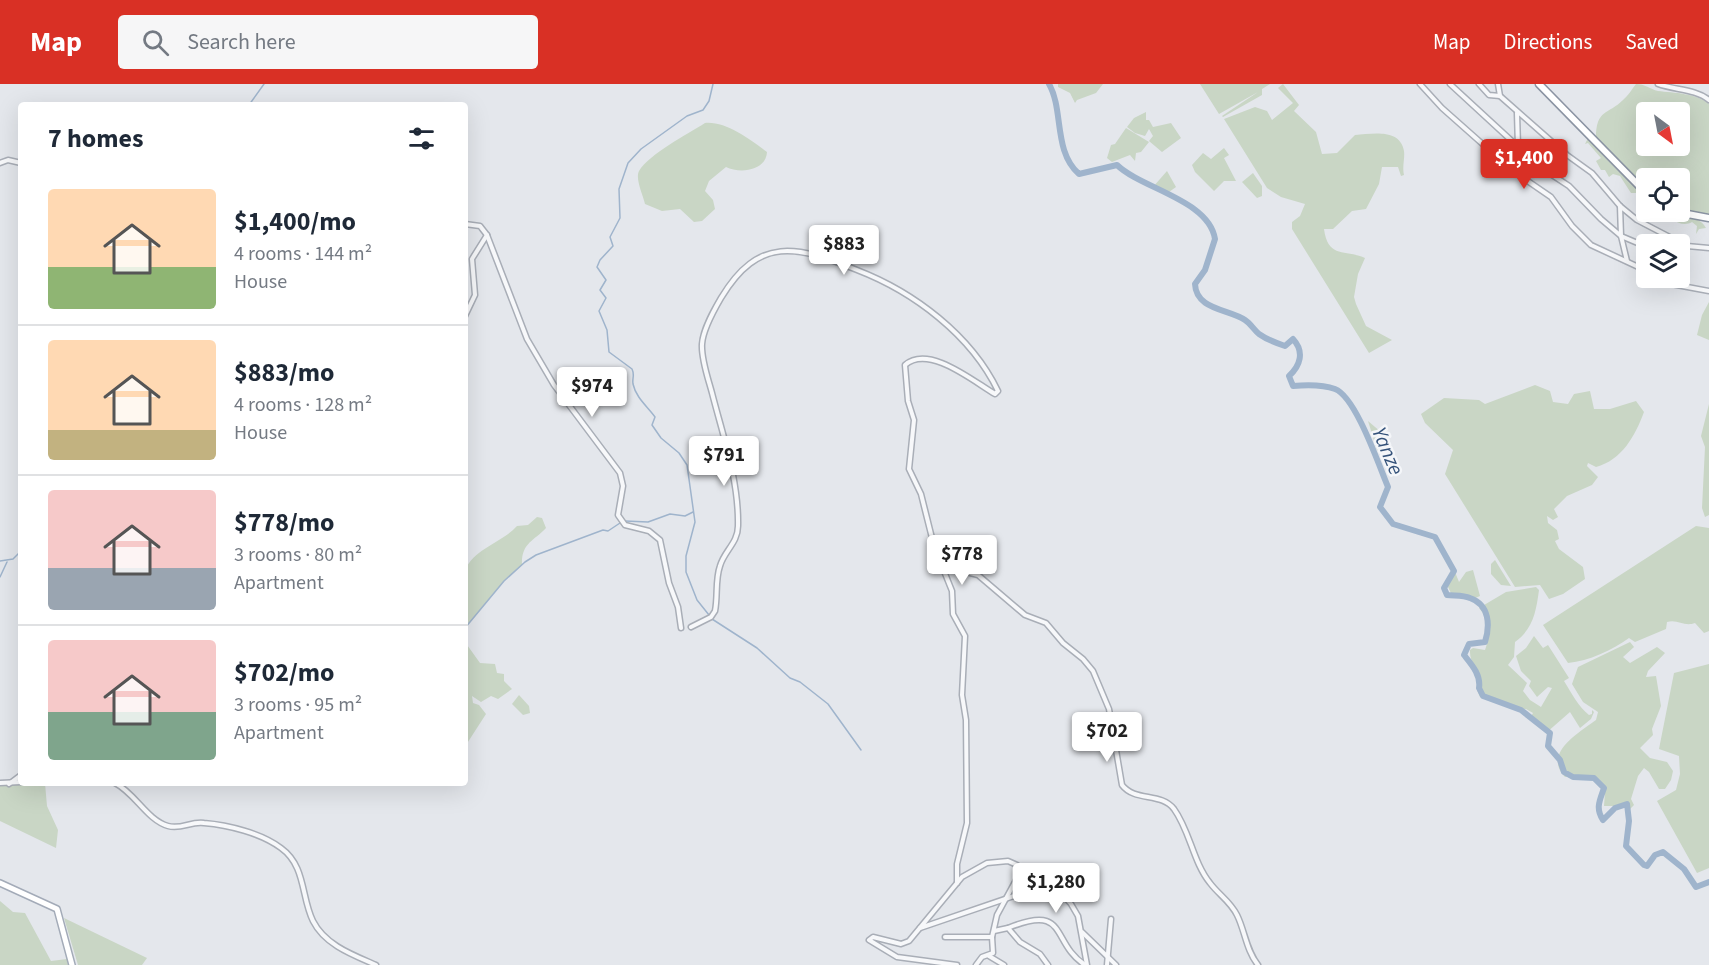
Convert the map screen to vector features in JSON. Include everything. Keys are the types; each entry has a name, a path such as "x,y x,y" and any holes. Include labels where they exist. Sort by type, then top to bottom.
{"highway":[{"path":"1539,84 1636,183"},
{"path":"1690,214 1709,218"}],"main road":[{"path":"0,883 57,909 72,965"}],"street":[{"path":"1420,84 1442,108 1513,171 1551,197 1572,226 1591,245 1636,266"},
{"path":"1450,84 1518,148 1561,179 1621,236 1636,242"},
{"path":"1479,84 1489,95 1500,96"},
{"path":"1498,84 1500,96 1567,155 1592,173 1620,206 1637,220 1687,246 1709,248"},
{"path":"1658,84 1676,90 1695,92 1709,100"},
{"path":"1517,112 1518,148"},
{"path":"0,163 8,160 18,162"},
{"path":"1620,206 1621,236 1627,261"},
{"path":"468,224 480,226 487,236 503,271 527,339 560,393 620,473 623,486 618,515 625,525 650,531 660,540 671,589 678,607 681,628"},
{"path":"468,309 474,295 472,259 487,236"},
{"path":"691,627 711,617 715,611 720,565 735,543 739,528 737,497 702,343 716,307 736,276 752,260 778,251 794,250 814,254 864,272 936,313 971,351 997,387 998,393 995,394 974,378 934,360 919,358 905,365 908,401 914,420 909,469 921,494 934,546 952,591 953,614 966,636 962,695 967,744 967,823 957,864 957,883"},
{"path":"1690,287 1709,291"},
{"path":"942,566 978,575 1025,615 1046,623 1093,671 1109,710 1122,785 1131,793 1154,797 1172,807 1210,883 1227,898 1234,910 1248,949 1258,965"},
{"path":"8,784 18,777"},
{"path":"0,783 18,782"},
{"path":"121,786 164,825 182,827 205,823 263,837 282,848 291,856 300,872 313,921 319,930 343,951 376,965"},
{"path":"957,965 897,957 869,940 878,937 901,944 909,941 957,883 972,870 993,861 1013,862 1035,882 1060,892 1071,904 1078,916 1086,965"},
{"path":"976,965 982,957 989,956 994,951 992,934 1002,902 1022,869"},
{"path":"919,928 1044,886"},
{"path":"945,937 992,934 1029,920 1047,921 1054,926 1086,965"},
{"path":"1107,965 1111,920"},
{"path":"1008,928 1020,942 1040,954 1047,965"},
{"path":"1081,931 1116,965"},
{"path":"989,956 1004,965"}],"green space":[{"path":"1058,84 1103,84 1096,93 1077,100 1075,103 1070,93 1058,87"},
{"path":"1200,84 1270,84 1262,89 1262,95 1223,117 1258,92 1219,114"},
{"path":"1283,84 1299,105 1294,111 1316,132 1322,154 1337,153 1355,135 1377,134 1397,139 1404,151 1404,175 1401,176 1398,167 1382,167 1379,184 1366,209 1352,211 1333,229 1324,229 1329,245 1333,249 1365,258 1358,274 1354,297 1356,304 1366,326 1392,340 1369,353 1292,229 1292,222 1300,216 1305,204 1281,197 1267,188 1224,119 1255,107 1267,111 1272,120 1293,103 1278,88"},
{"path":"1636,84 1639,84 1658,91 1691,96 1709,104 1709,215 1690,212 1690,168 1636,168 1636,181 1596,138 1601,117 1625,98"},
{"path":"1146,112 1146,120 1149,120 1153,127 1171,123 1181,138 1162,152 1149,141 1153,136 1149,129 1145,136 1127,127 1134,118"},
{"path":"705,123 721,125 738,132 767,152 766,158 757,167 751,169 738,170 726,167 709,181 705,191 713,200 715,209 702,221 694,222 680,209 662,211 645,204 639,183 639,171 660,151"},
{"path":"1126,128 1149,142 1141,152 1136,153 1135,161 1130,155 1112,162 1107,158 1111,145 1115,144"},
{"path":"1588,138 1636,186 1636,193 1631,193 1620,176 1613,174 1609,177 1605,170 1601,170 1596,161 1601,158 1588,143 1585,144"},
{"path":"1508,143 1512,146 1508,152 1512,156 1516,154 1515,157 1519,163 1522,160 1519,153 1526,159 1522,164 1528,170 1522,176 1498,157 1503,154 1501,149"},
{"path":"1224,148 1229,155 1224,158 1236,181 1224,181 1214,191 1195,172 1192,165 1203,153 1211,159"},
{"path":"1167,171 1176,187 1169,192 1153,187"},
{"path":"1253,173 1262,186 1262,196 1257,198 1242,182"},
{"path":"1690,216 1699,220 1706,228 1699,229 1696,234 1697,226 1692,222 1680,223 1677,222 1690,222"},
{"path":"1709,302 1709,340 1697,335 1702,315"},
{"path":"1535,385 1550,391 1553,402 1568,404 1574,394 1590,391 1594,409 1610,409 1636,401 1644,412 1632,438 1620,453 1605,464 1596,467 1588,463 1587,466 1598,477 1592,485 1567,496 1554,509 1558,517 1553,520 1547,516 1548,523 1557,530 1559,539 1555,541 1559,549 1583,567 1585,579 1563,594 1549,599 1540,585 1515,587 1445,474 1453,450 1425,423 1421,414 1444,398 1479,400 1485,404"},
{"path":"1709,404 1709,515 1705,517 1702,508 1705,447 1701,436"},
{"path":"1368,421 1388,438 1382,455 1377,450"},
{"path":"537,517 542,518 546,528 526,547 522,565 504,581 468,624 469,562 517,526 528,525"},
{"path":"1696,526 1709,528 1709,631 1704,633 1695,623 1667,622 1666,629 1635,642 1629,638 1600,654 1568,663 1543,625"},
{"path":"1495,560 1511,586 1501,585 1491,574 1491,564"},
{"path":"1473,570 1480,596 1473,599 1452,595 1447,585 1455,572 1459,582 1466,572"},
{"path":"1536,587 1539,590 1533,619 1530,626 1515,642 1514,657 1508,665 1527,683 1523,691 1530,700 1541,707 1552,688 1548,687 1537,697 1529,686 1531,681 1521,671 1516,656 1526,648 1534,636 1543,648 1548,645 1569,678 1564,681 1575,700 1589,715 1592,714 1592,710 1594,712 1591,719 1580,728 1570,712 1546,733 1530,718 1533,713 1526,709 1519,710 1480,697 1477,690 1478,679 1470,650 1473,648 1485,650 1488,641 1485,638 1489,632 1486,617 1479,608 1506,592"},
{"path":"1630,642 1634,647 1623,657 1630,663 1657,647 1665,653 1648,671 1646,677 1656,676 1661,706 1652,729 1653,735 1640,748 1650,758 1667,762 1673,771 1671,780 1665,789 1659,789 1644,768 1638,776 1631,799 1634,805 1629,810 1626,806 1604,806 1605,792 1597,783 1588,778 1565,777 1559,768 1558,760 1566,744 1596,720 1598,712 1583,702 1572,684 1578,667"},
{"path":"468,646 480,663 495,664 497,673 504,674 504,681 512,689 498,699 491,696 481,702 472,696 473,703 479,705 486,714 468,742"},
{"path":"1709,664 1709,868 1697,873 1657,801 1676,790 1680,774 1679,756 1659,749 1674,673"},
{"path":"519,695 529,706 530,713 523,715 512,704"},
{"path":"0,786 45,786 47,806 58,830 56,848 0,821"},
{"path":"0,901 13,912 25,913 51,961 67,959 68,965 0,965"},
{"path":"64,918 147,958 142,965 78,965"}],"waterway":[{"path":"251,102 264,84"},
{"path":"709,615 697,600 686,572 686,556 695,522 687,465 679,453 661,438 652,425 655,417 637,394 633,384 632,369 609,352 607,330 599,311 606,298 600,290 606,280 597,267 600,260 613,246 610,237 620,218 619,189 628,163 641,149 687,116 703,110 709,101 713,84"},
{"name":"Yanze","path":"1049,84 1054,94 1065,154 1079,174 1117,165 1201,214 1210,226 1215,239 1205,270 1195,284 1201,299 1214,308 1245,320 1259,334 1271,341 1285,346 1293,339 1300,354 1296,368 1289,376 1293,386 1309,385 1335,389 1351,405 1366,433 1388,487 1380,507 1393,524 1435,537 1454,571 1444,588 1447,595 1470,598 1477,601 1485,611 1488,623 1485,642 1469,644 1464,655 1477,674 1483,696 1521,710 1550,733 1548,746 1560,760 1564,772 1573,777 1594,778 1604,788 1599,808 1603,820 1615,808 1627,804 1629,821 1626,846 1644,865 1647,866 1655,855 1663,852 1684,869 1696,887 1709,882"},
{"path":"625,521 648,522 670,514 685,516 693,512"},
{"path":"468,624 504,581 525,562 536,555 603,530 608,531 620,523"},
{"path":"0,561 13,559 18,554"},
{"path":"0,577 7,562"},
{"path":"712,619 757,648 790,678 800,682 828,704 861,750"}]}
